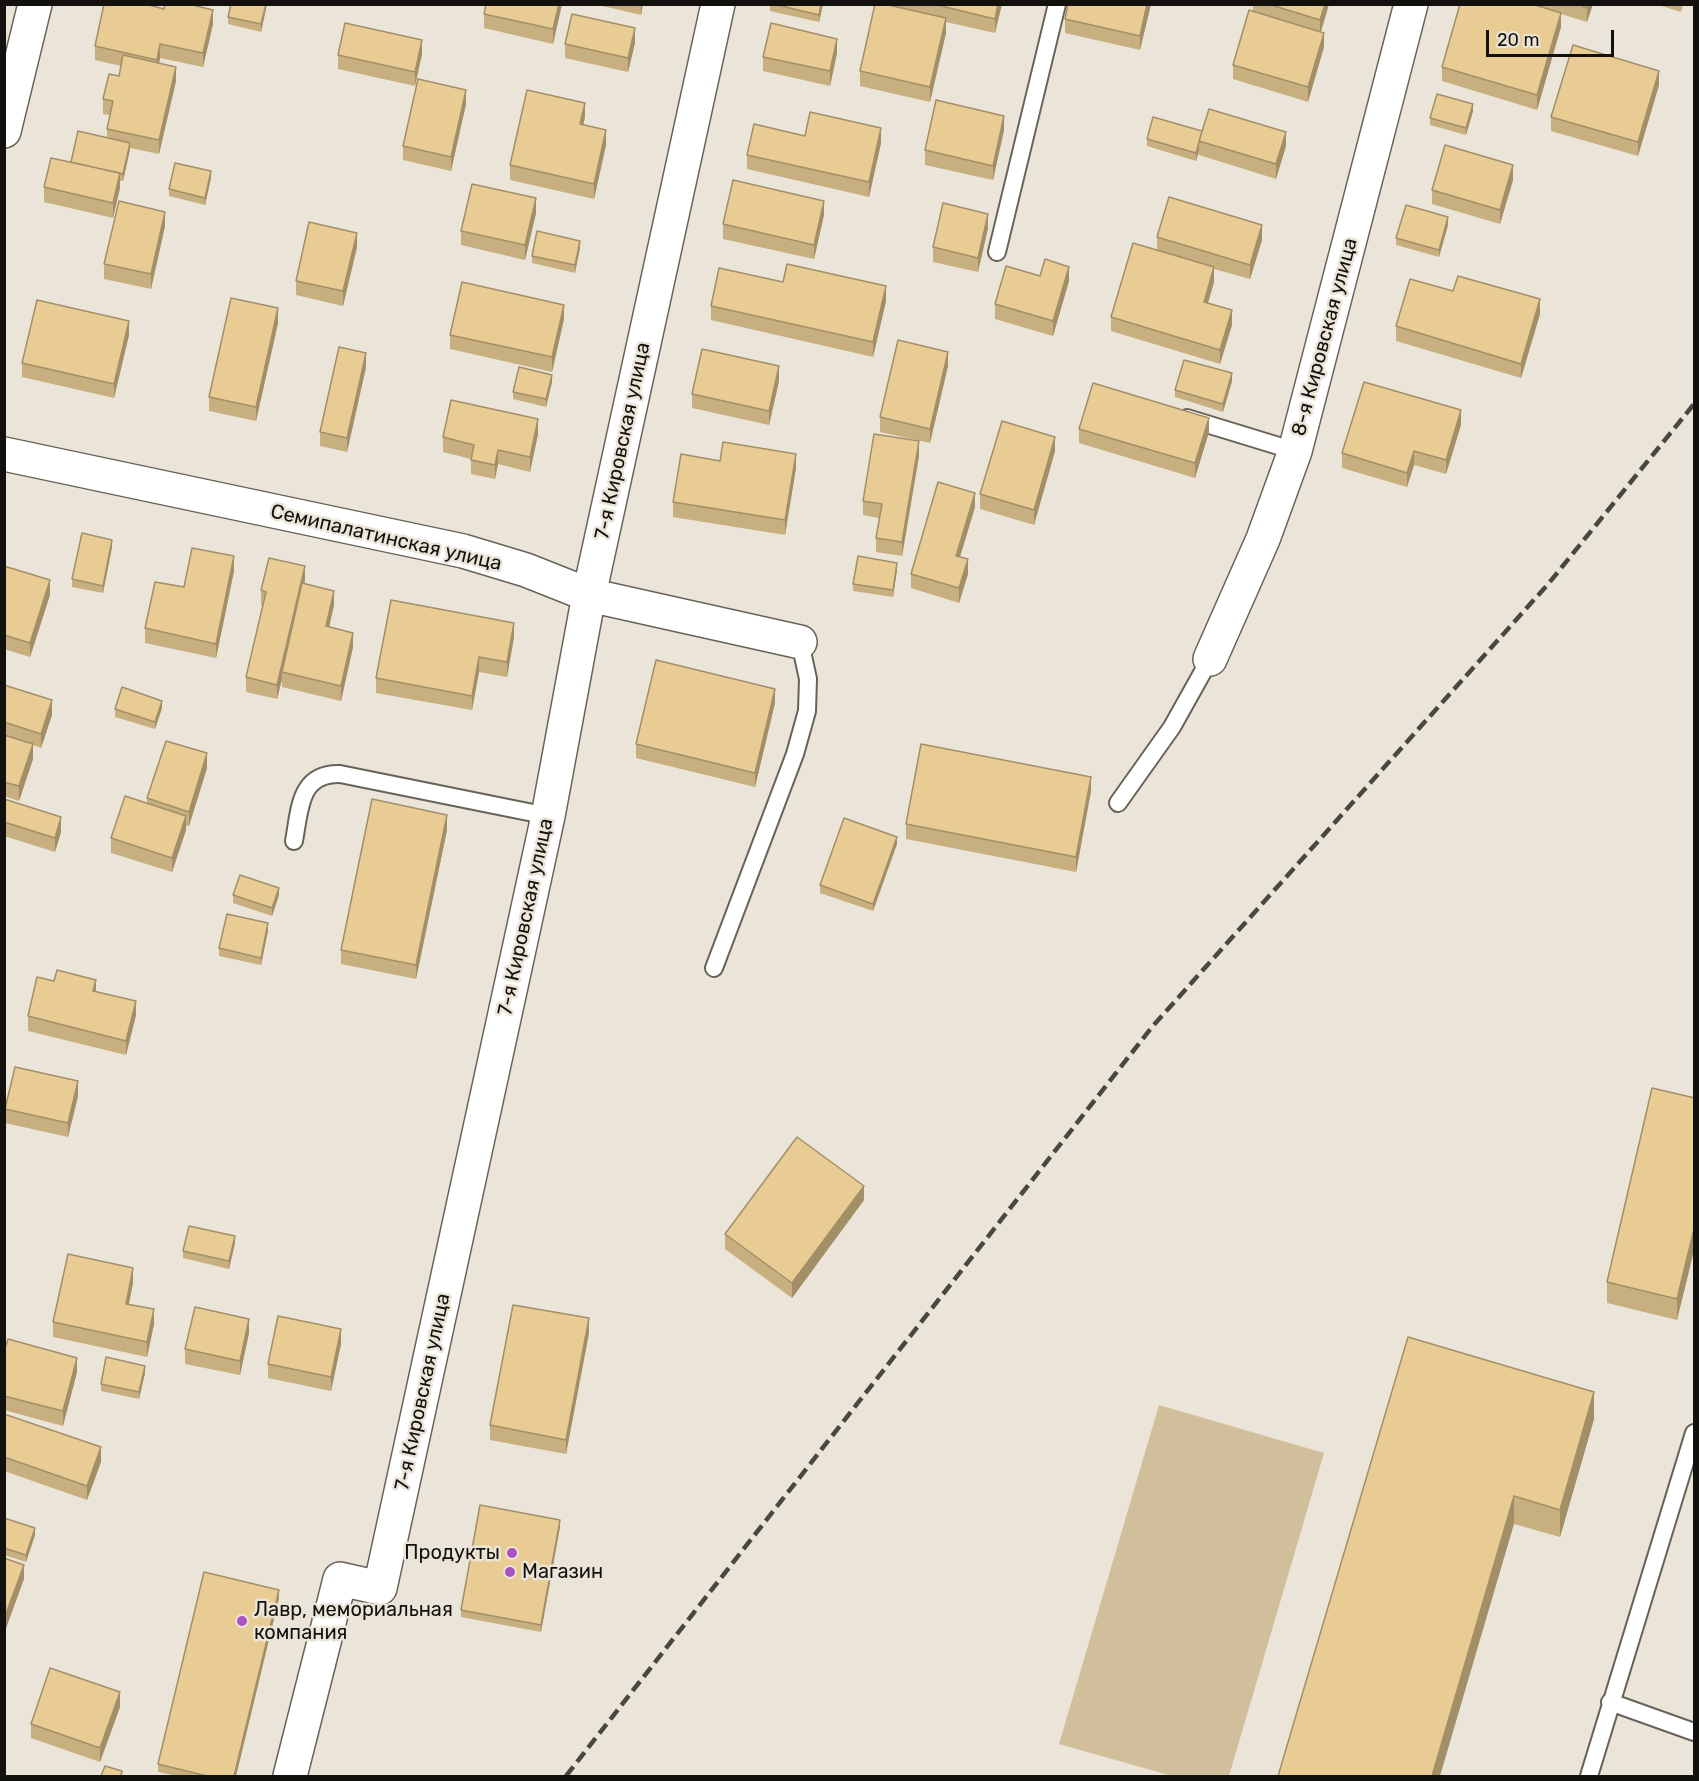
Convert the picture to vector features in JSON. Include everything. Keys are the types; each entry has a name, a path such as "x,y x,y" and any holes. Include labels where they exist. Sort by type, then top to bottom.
{"street":[{"path":"4,131 35,4"},
{"name":"7-я Кировская улица","path":"290,1776 340,1579 380,1588 548,816 589,595 718,4"},
{"name":"8-я Кировская улица","path":"1210,659 1263,539 1295,451 1411,4"},
{"name":"Семипалатинская улица","path":"4,454 463,551 526,570 589,595 800,642"}],"lane":[{"path":"997,252 1057,4"},
{"path":"1173,414 1295,451"},
{"path":"714,968 795,754 807,711 808,679 800,642"},
{"path":"1118,803 1172,727 1210,659"},
{"path":"294,841 307,787 316,778 328,773 548,816"},
{"path":"1589,1776 1695,1433"},
{"path":"1610,1702 1695,1732"}],"shaded area":[{"path":"1159,1405 1324,1453 1229,1776 1172,1776 1059,1744"}],"building":[{"path":"104,4 145,4 164,9 165,4 188,4 213,10 203,53 160,44 157,60 95,46"},
{"path":"231,4 266,4 261,24 228,17"},
{"path":"486,4 559,4 553,29 484,14"},
{"path":"773,4 821,4 819,15"},
{"path":"875,4 946,18 930,87 860,71"},
{"path":"933,4 998,4 995,19"},
{"path":"1068,4 1147,4 1140,36 1065,19"},
{"path":"1268,4 1325,4 1320,20"},
{"path":"1460,4 1532,4 1561,13 1537,95 1442,67"},
{"path":"1249,10 1324,33 1308,87 1233,65"},
{"path":"572,14 635,28 628,58 565,44"},
{"path":"345,23 422,40 415,72 338,55"},
{"path":"771,23 837,39 830,71 763,57"},
{"path":"1573,45 1659,71 1638,142 1551,117"},
{"path":"123,55 176,67 159,140 107,129 113,101 103,99 109,74 119,76"},
{"path":"418,79 466,90 451,157 403,146"},
{"path":"527,90 585,103 580,124 606,130 594,184 510,165"},
{"path":"1437,94 1473,104 1466,128 1430,118"},
{"path":"936,100 1004,116 993,166 925,150"},
{"path":"1209,109 1286,132 1276,164 1199,141"},
{"path":"810,112 881,128 869,182 747,155 754,124 805,136"},
{"path":"1153,117 1202,131 1196,153 1147,139"},
{"path":"78,131 130,143 123,174 71,162"},
{"path":"1445,145 1513,165 1500,210 1432,190"},
{"path":"51,158 120,173 113,203 44,187"},
{"path":"175,163 211,171 205,198 169,189"},
{"path":"733,180 824,201 814,245 723,224"},
{"path":"472,184 536,198 525,245 461,231"},
{"path":"1169,197 1262,225 1250,265 1157,237"},
{"path":"119,201 165,212 151,274 104,264"},
{"path":"943,203 988,214 978,258 933,247"},
{"path":"1406,205 1448,217 1439,250 1396,238"},
{"path":"309,222 357,233 343,291 296,281"},
{"path":"537,231 580,241 575,265 532,256"},
{"path":"1133,243 1214,267 1204,302 1232,310 1220,350 1111,317"},
{"path":"1045,259 1069,267 1053,321 995,304 1006,266 1040,276"},
{"path":"787,264 886,286 873,342 711,306 719,268 783,282"},
{"path":"1458,276 1540,299 1521,364 1396,326 1410,279 1453,291"},
{"path":"462,282 564,305 552,357 450,335"},
{"path":"231,298 278,308 256,407 209,397"},
{"path":"37,300 129,321 114,384 22,363"},
{"path":"898,340 948,352 930,429 880,417"},
{"path":"339,347 366,353 347,438 320,432"},
{"path":"702,349 779,366 769,411 692,394"},
{"path":"1184,360 1232,373 1223,404 1175,390"},
{"path":"519,367 552,375 546,399 513,392"},
{"path":"1364,382 1461,410 1446,460 1414,451 1407,473 1342,453"},
{"path":"1093,383 1209,418 1195,463 1079,429"},
{"path":"451,400 538,419 530,457 498,450 495,465 471,460 474,445 443,437"},
{"path":"1002,421 1055,437 1034,510 980,494"},
{"path":"874,434 919,441 902,542 876,538 882,504 863,501"},
{"path":"723,442 796,454 785,520 673,502 681,454 720,461"},
{"path":"938,482 975,493 956,556 968,559 959,588 911,574"},
{"path":"82,533 112,540 103,586 72,579"},
{"path":"192,548 234,556 216,644 145,628 155,582 184,587"},
{"path":"858,556 897,563 893,590 853,584"},
{"path":"269,558 305,566 277,685 246,677 266,592 261,590"},
{"path":"4,566 50,580 30,643 4,635"},
{"path":"302,583 334,591 326,626 353,633 341,686 282,672"},
{"path":"391,600 514,623 507,662 479,657 472,696 376,678"},
{"path":"656,660 775,689 755,773 636,744"},
{"path":"4,685 52,700 41,734 4,722"},
{"path":"122,687 162,701 155,722 115,709"},
{"path":"4,735 33,744 19,786 4,782"},
{"path":"166,741 207,753 189,812 147,798"},
{"path":"921,744 1091,777 1076,857 906,824"},
{"path":"125,796 186,816 172,858 111,838"},
{"path":"4,799 61,817 55,838 4,822"},
{"path":"372,799 447,815 416,965 341,950"},
{"path":"844,818 897,837 873,904 820,885"},
{"path":"240,875 279,888 272,908 233,895"},
{"path":"227,914 268,923 261,958 219,948"},
{"path":"57,970 96,980 93,991 136,1001 126,1041 28,1016 37,977 54,981"},
{"path":"15,1067 78,1081 68,1123 5,1109"},
{"path":"1652,1088 1695,1098 1695,1225 1677,1299 1607,1282"},
{"path":"797,1137 864,1186 792,1283 725,1234"},
{"path":"189,1226 235,1236 229,1261 183,1251"},
{"path":"68,1254 133,1268 126,1304 154,1309 147,1342 53,1322"},
{"path":"513,1305 589,1318 566,1440 490,1425"},
{"path":"195,1307 249,1319 240,1361 185,1349"},
{"path":"278,1316 341,1329 331,1377 268,1364"},
{"path":"1408,1337 1594,1392 1560,1510 1514,1496 1432,1776 1278,1776"},
{"path":"8,1339 77,1358 63,1411 4,1396 4,1351"},
{"path":"106,1357 145,1366 139,1392 101,1384"},
{"path":"4,1414 101,1447 87,1486 4,1457"},
{"name":"Магазин","path":"480,1505 560,1520 541,1625 461,1610"},
{"path":"4,1518 35,1528 26,1555 4,1548"},
{"path":"4,1558 24,1565 4,1619"},
{"path":"204,1572 279,1590 234,1776 207,1776 158,1764"},
{"path":"50,1668 120,1692 100,1748 31,1724"},
{"path":"105,1766 122,1771 121,1776 101,1776"}],"railway":[{"path":"566,1776 1152,1027 1549,583 1694,404"}],"place":[{"name":"Продукты","path":"512,1553"},
{"name":"Магазин","path":"510,1572"},
{"name":"Лавр, мемориальная компания","path":"242,1621"}]}
